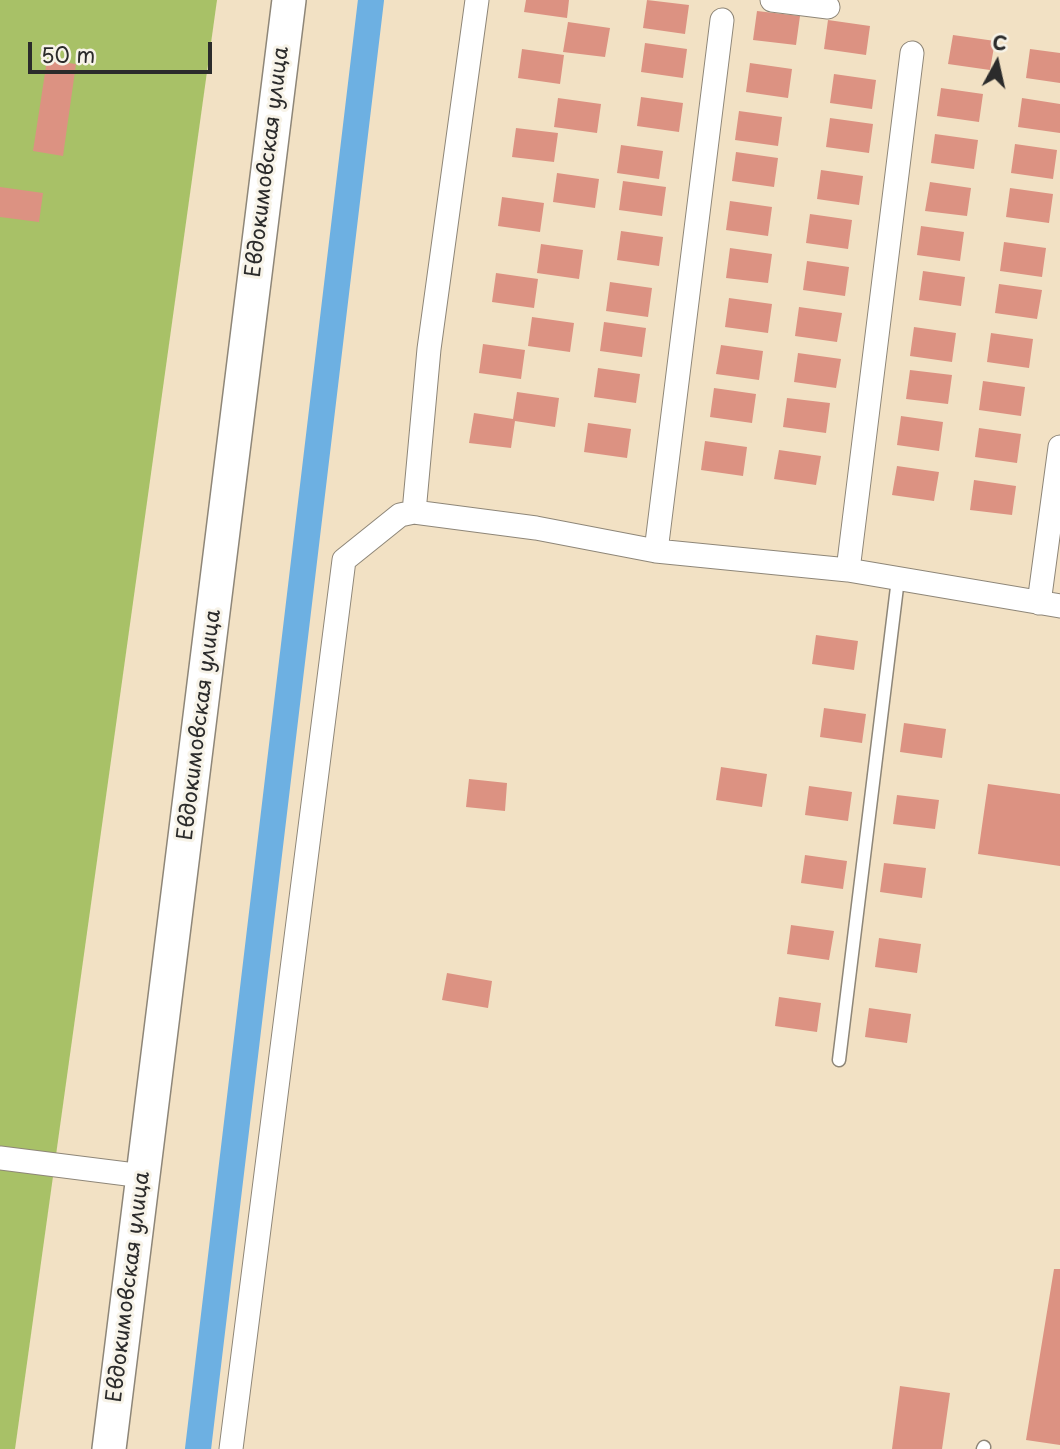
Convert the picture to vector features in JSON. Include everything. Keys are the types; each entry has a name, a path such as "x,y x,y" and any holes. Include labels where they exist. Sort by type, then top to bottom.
{"main road":[{"name":"Евдокимовская улица","path":"109,1449 289,0"}],"street":[{"path":"414,512 429,349 477,0"},
{"path":"772,0 828,4"},
{"path":"656,551 722,20"},
{"path":"848,570 912,53"},
{"path":"230,1449 344,560 400,515 414,512 536,528 656,551 848,570 1050,605 1060,446"},
{"path":"0,1158 143,1176"}],"lane":[{"path":"839,1060 898,579"}],"green space":[{"path":"0,0 217,0 15,1449 0,1449"}],"building":[{"path":"526,0 569,0 567,18 524,12"},
{"path":"647,0 689,5 685,34 643,28"},
{"path":"757,11 800,16 796,45 753,40"},
{"path":"828,20 870,26 866,55 824,49"},
{"path":"568,22 610,28 605,57 563,52"},
{"path":"953,35 995,41 990,70 948,64"},
{"path":"645,43 687,49 683,78 641,72"},
{"path":"522,49 564,55 560,84 518,78"},
{"path":"1030,49 1060,53 1060,83 1026,78"},
{"path":"47,60 76,64 63,156 33,151"},
{"path":"750,63 792,69 788,98 746,92"},
{"path":"834,74 876,80 872,109 830,103"},
{"path":"941,88 983,94 979,122 937,116"},
{"path":"641,97 683,103 679,132 637,126"},
{"path":"558,98 601,104 597,133 554,127"},
{"path":"1022,98 1060,104 1060,133 1018,127"},
{"path":"739,111 782,117 778,146 735,140"},
{"path":"830,118 873,124 869,153 826,147"},
{"path":"516,128 558,133 554,162 512,157"},
{"path":"935,134 978,140 974,169 931,163"},
{"path":"1015,144 1057,150 1053,179 1011,173"},
{"path":"621,145 663,151 659,179 617,173"},
{"path":"736,152 778,158 774,187 732,181"},
{"path":"821,170 863,176 859,205 817,199"},
{"path":"557,173 599,179 595,208 553,202"},
{"path":"623,181 666,187 662,216 619,210"},
{"path":"930,182 971,188 967,216 925,211"},
{"path":"0,187 43,193 39,222 0,217"},
{"path":"1010,188 1053,194 1049,223 1006,217"},
{"path":"502,197 544,203 540,232 498,226"},
{"path":"730,201 772,207 768,236 726,230"},
{"path":"810,214 852,220 848,249 806,243"},
{"path":"921,226 964,232 960,261 917,255"},
{"path":"621,231 663,237 659,266 617,260"},
{"path":"1004,242 1046,248 1042,277 1000,271"},
{"path":"541,244 583,250 579,279 537,273"},
{"path":"730,248 772,254 768,283 726,278"},
{"path":"807,261 849,267 845,296 803,290"},
{"path":"923,271 965,277 961,306 919,300"},
{"path":"496,273 538,279 534,308 492,302"},
{"path":"610,282 652,288 648,317 606,311"},
{"path":"999,284 1042,290 1037,319 995,313"},
{"path":"729,298 772,304 768,333 725,327"},
{"path":"799,307 842,313 837,342 795,336"},
{"path":"532,317 574,323 570,352 528,346"},
{"path":"604,322 646,328 642,357 600,351"},
{"path":"914,327 956,333 952,362 910,356"},
{"path":"991,333 1033,339 1029,368 987,362"},
{"path":"483,344 525,350 521,379 479,373"},
{"path":"721,345 763,351 759,380 716,374"},
{"path":"798,353 841,359 836,388 794,382"},
{"path":"598,368 640,374 636,403 594,397"},
{"path":"910,370 952,375 948,404 906,399"},
{"path":"983,381 1025,387 1021,416 979,410"},
{"path":"714,388 756,394 752,423 710,417"},
{"path":"517,392 559,398 555,427 515,421 511,448 469,443 474,413 513,419"},
{"path":"787,398 830,403 826,433 783,427"},
{"path":"901,416 943,422 939,451 897,445"},
{"path":"588,423 631,429 627,458 584,452"},
{"path":"979,428 1021,434 1017,463 975,457"},
{"path":"705,441 747,447 743,476 701,470"},
{"path":"779,450 821,456 816,485 774,479"},
{"path":"897,466 939,472 934,501 892,495"},
{"path":"974,480 1016,486 1012,515 970,510"},
{"path":"816,635 858,641 854,670 812,664"},
{"path":"824,708 866,714 862,743 820,737"},
{"path":"904,723 946,729 942,758 900,752"},
{"path":"721,767 767,774 762,807 716,800"},
{"path":"469,779 507,783 505,811 466,807"},
{"path":"988,784 1060,794 1060,866 978,854"},
{"path":"809,786 852,792 848,821 805,815"},
{"path":"897,795 939,800 935,829 893,824"},
{"path":"805,855 847,861 843,889 801,883"},
{"path":"884,863 926,868 922,898 880,892"},
{"path":"791,925 834,931 829,960 787,954"},
{"path":"879,938 921,944 917,973 875,967"},
{"path":"447,973 492,981 488,1008 442,1000"},
{"path":"779,997 821,1003 817,1032 775,1026"},
{"path":"869,1008 911,1014 907,1043 865,1037"},
{"path":"1054,1269 1060,1269 1060,1445 1026,1440"},
{"path":"900,1386 950,1393 942,1449 892,1449"}],"waterway":[{"path":"198,1449 371,0"}]}
